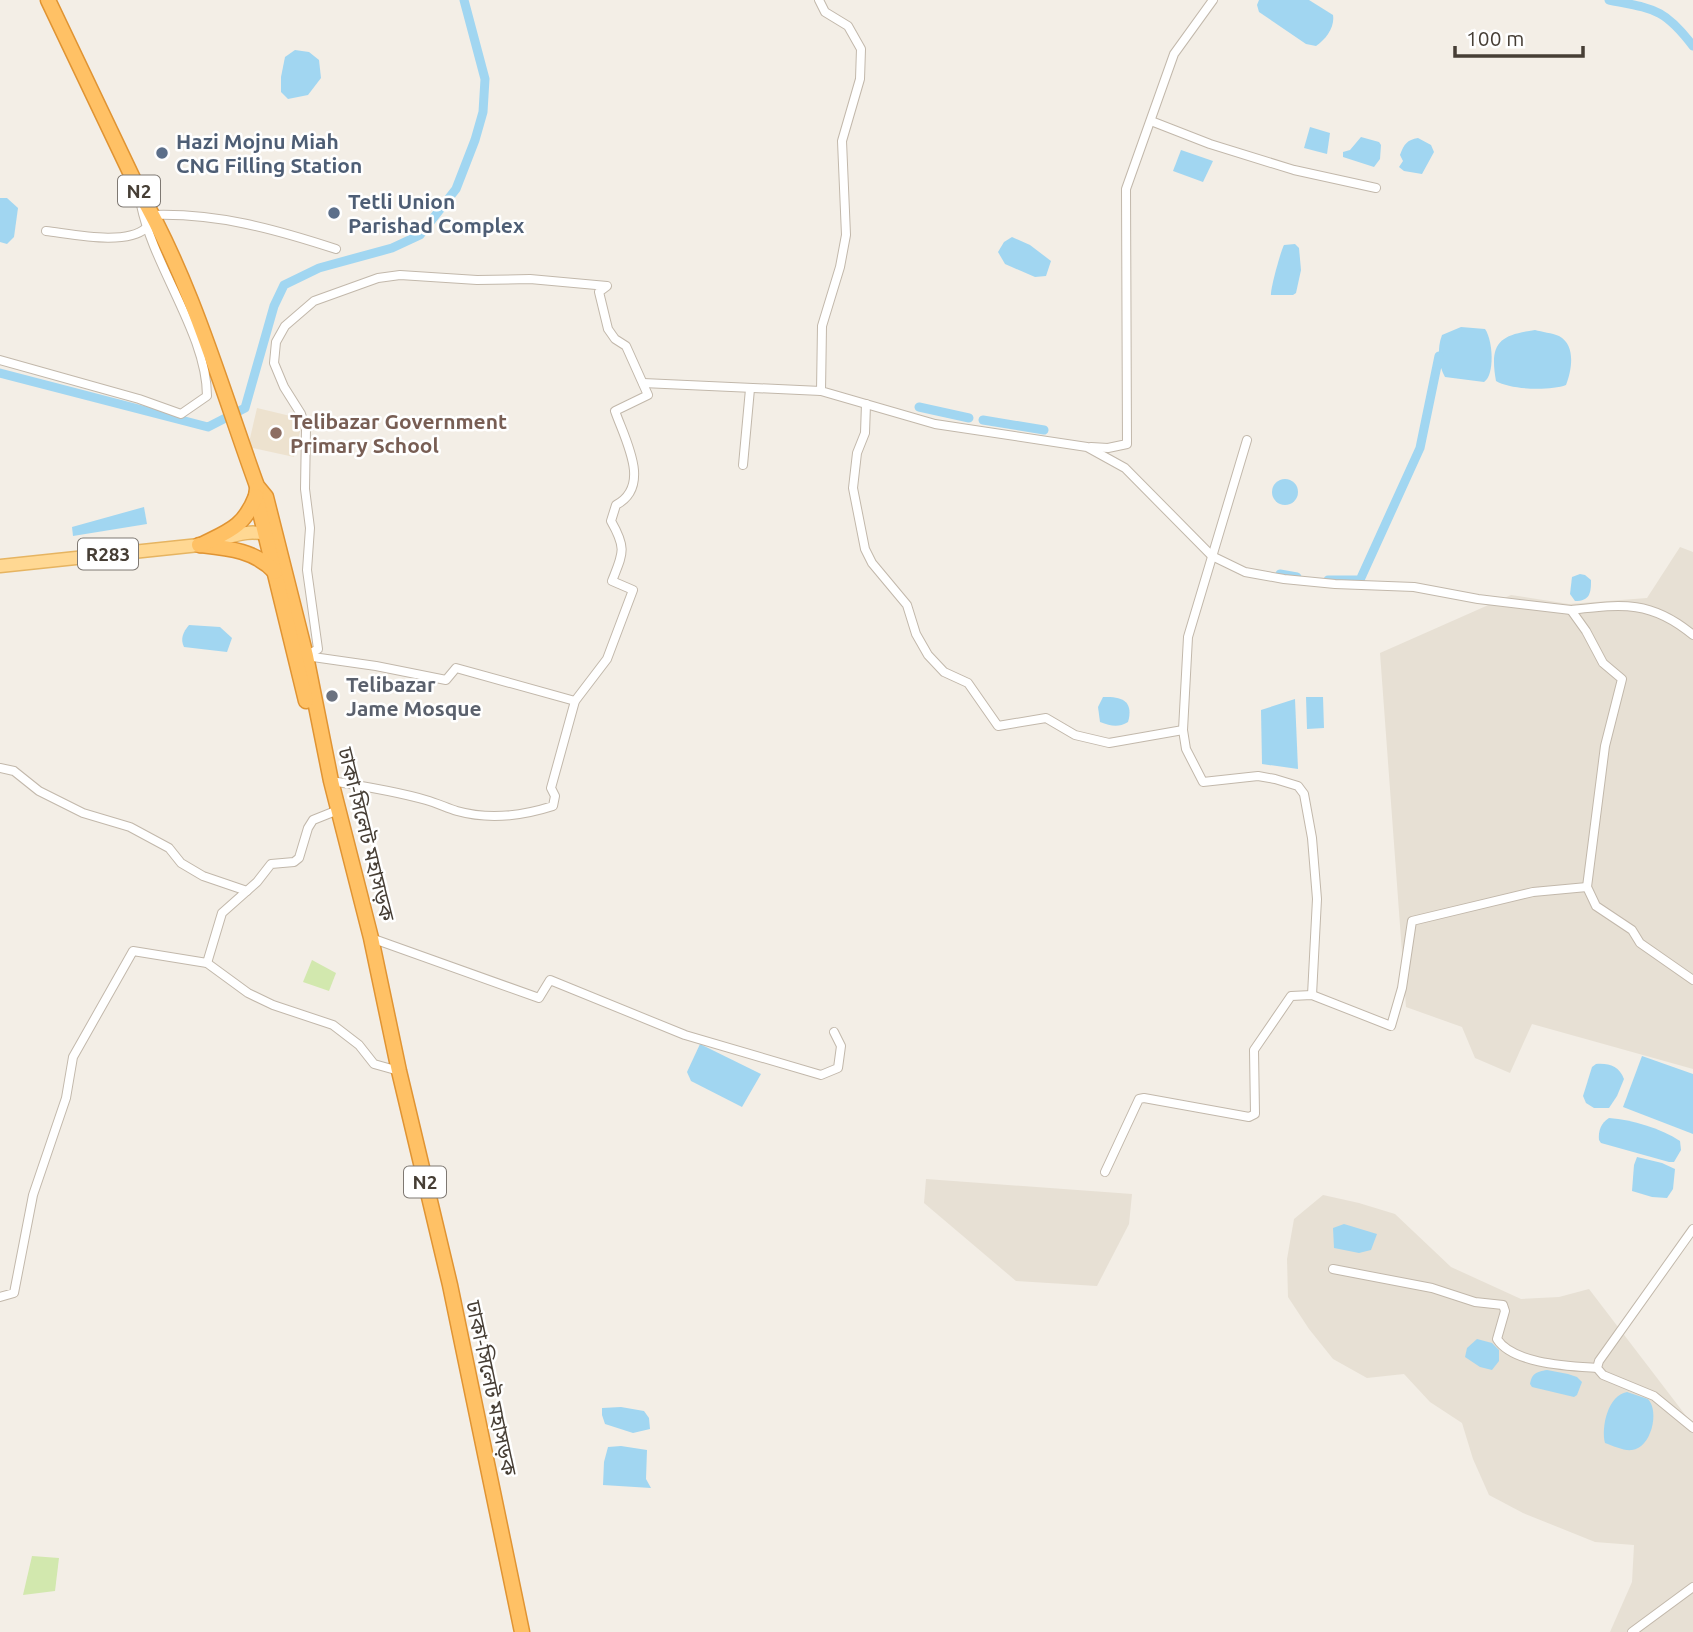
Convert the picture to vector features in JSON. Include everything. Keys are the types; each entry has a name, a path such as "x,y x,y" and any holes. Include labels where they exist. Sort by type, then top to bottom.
{"highway":[{"name":"N2","path":"48,0 139,191 149,222 192,302 251,468 256,491"},
{"path":"256,491 270,529 275,572 309,711 320,734"},
{"name":"R283","path":"200,545 241,524 248,515 256,491"},
{"name":"ঢাকা-সিলেট মহাসড়ক","path":"270,529 279,546 318,709 320,734 331,781 371,938 399,1071 450,1285 522,1632"},
{"name":"R283","path":"200,545 251,555 267,563 275,572"}],"main road":[{"name":"R283","path":"0,566 200,545 270,529"}],"street":[{"path":"819,0 825,12 848,26 861,49 860,79 842,141 846,235 840,267 822,326 821,391"},
{"path":"643,383 821,391 935,424 1087,447 1108,448 1127,444 1126,189 1174,54 1213,0"},
{"path":"1151,121 1210,144 1294,170 1376,188"},
{"path":"46,231 120,238 140,234 149,222 184,214 235,220 336,249"},
{"path":"0,360 139,399 181,414 207,396 207,378 196,345 149,222"},
{"path":"306,656 318,649 307,570 310,528 305,489 306,429 274,363 276,342 285,326 314,301 378,278 400,275 477,280 530,279 607,286 599,292 607,329 615,340 626,346 648,395 615,411 635,464 634,483 626,499 616,505 611,521 624,553 612,581 633,590 607,659 575,701 551,788 555,796 553,806 534,812 486,816 471,814 429,800 331,781"},
{"path":"743,465 750,389"},
{"path":"866,404 865,433 857,453 853,488 865,549 872,563 907,605 916,634 936,664 944,672 968,683 998,726 1046,718 1075,735 1109,743 1183,730"},
{"path":"1247,440 1188,637 1183,730 1186,749 1203,782 1258,776 1297,786 1304,794 1312,838 1317,899 1312,995"},
{"path":"1087,447 1125,468 1212,556 1245,572 1335,584 1414,587 1478,599 1571,610 1613,605 1647,607 1693,635"},
{"path":"1571,610 1603,663 1622,679 1605,746 1587,887 1596,906 1632,930 1640,943 1693,981"},
{"path":"306,656 446,680 456,668 575,701"},
{"path":"0,768 13,771 39,791 83,813 139,832 169,848 181,863 203,876 247,891"},
{"path":"207,963 222,913 257,882 271,864 294,862 299,858 313,820 338,810"},
{"path":"1105,1172 1139,1099 1249,1117 1255,1114 1254,1050 1291,996 1312,995 1391,1026 1402,988 1412,921 1533,892 1587,887"},
{"path":"371,938 539,998 550,980 685,1035 821,1075 838,1068 841,1046 834,1032"},
{"path":"0,1297 14,1293 33,1195 66,1098 73,1057 133,951 207,963 248,993 272,1005 333,1025 359,1045 374,1065 399,1071"},
{"path":"1597,1368 1599,1361 1693,1229"},
{"path":"1333,1269 1432,1288 1475,1302 1503,1305 1505,1311 1497,1339 1503,1348 1520,1356 1561,1366 1597,1368"},
{"path":"1597,1368 1602,1375 1654,1396 1693,1428"},
{"path":"1632,1632 1693,1587"}],"shaded area":[{"name":"Telibazar Government Primary School","path":"257,408 303,419 294,457 248,447"},
{"path":"1680,547 1693,552 1693,1069 1532,1024 1510,1073 1475,1058 1462,1027 1406,1007 1380,653 1511,595 1569,604 1647,598"},
{"path":"926,1179 1132,1194 1129,1224 1097,1286 1016,1281 924,1203"},
{"path":"1323,1195 1395,1214 1451,1267 1521,1299 1559,1297 1589,1289 1693,1425 1693,1632 1610,1632 1632,1582 1634,1545 1595,1542 1523,1513 1489,1495 1473,1459 1462,1423 1430,1402 1404,1374 1367,1378 1333,1359 1288,1297 1287,1259 1294,1219"}],"green space":[{"path":"312,960 336,973 329,991 303,982"},
{"path":"32,1556 59,1558 55,1591 23,1595"}],"water":[{"path":"1259,0 1309,0 1333,15 1331,28 1316,46 1306,44 1259,12"},
{"path":"295,50 309,52 319,60 321,78 308,95 288,99 281,92 281,77 285,57"},
{"path":"1310,127 1330,133 1327,154 1304,148"},
{"path":"1361,137 1381,145 1380,159 1374,167 1343,157 1343,152 1350,150"},
{"path":"1418,138 1431,145 1434,152 1422,174 1404,171 1399,167 1403,161 1400,155 1405,145"},
{"path":"1181,150 1213,161 1203,182 1173,171"},
{"path":"0,198 7,198 18,208 14,237 7,244 0,242"},
{"path":"1012,237 1030,245 1051,261 1046,276 1035,277 1005,264 998,252 1004,242"},
{"path":"1295,244 1299,248 1301,270 1296,293 1271,295 1284,245"},
{"path":"1461,327 1485,329 1488,334 1491,365 1488,378 1484,382 1445,377 1439,356 1442,335"},
{"path":"1535,330 1559,336 1568,345 1571,365 1566,385 1531,389 1496,381 1494,357 1500,343 1513,335"},
{"path":"1285,479 1294,483 1298,492 1294,501 1285,505 1276,501 1272,492 1276,483"},
{"path":"144,507 147,524 73,536 72,527"},
{"path":"1580,574 1591,580 1591,589 1587,598 1575,601 1570,594 1572,577"},
{"path":"189,625 220,627 232,638 227,652 184,647 183,636"},
{"path":"1103,697 1125,701 1129,709 1128,722 1114,726 1100,722 1098,707"},
{"path":"1306,697 1323,697 1324,728 1307,729"},
{"path":"1295,699 1298,769 1262,764 1261,710"},
{"path":"700,1044 761,1074 742,1107 691,1081 687,1072"},
{"path":"1642,1056 1693,1074 1693,1134 1623,1107"},
{"path":"1596,1064 1613,1066 1624,1079 1609,1108 1594,1108 1586,1103 1583,1096 1592,1067"},
{"path":"1609,1118 1664,1132 1680,1141 1681,1150 1674,1162 1669,1162 1601,1143 1600,1130"},
{"path":"1637,1157 1675,1169 1673,1189 1667,1198 1632,1191"},
{"path":"1344,1224 1377,1234 1371,1250 1359,1253 1334,1248 1333,1228"},
{"path":"1477,1339 1492,1343 1499,1350 1499,1361 1492,1370 1480,1367 1465,1357 1467,1348"},
{"path":"1547,1370 1577,1377 1582,1382 1577,1395 1574,1397 1532,1387 1530,1384 1533,1375"},
{"path":"1627,1392 1648,1399 1653,1412 1649,1436 1639,1448 1632,1450 1605,1443 1604,1436 1605,1421 1611,1405 1620,1394"},
{"path":"621,1407 644,1411 649,1418 650,1429 633,1433 605,1424 602,1408"},
{"path":"608,1447 647,1450 646,1479 651,1488 603,1485"}],"waterway":[{"path":"0,373 208,427 245,408 274,306 284,285 319,268 392,248 420,235 456,189 483,112 485,79 464,0"},
{"path":"1609,0 1657,12 1674,24 1693,46"},
{"path":"1328,580 1360,580 1420,448 1439,356"},
{"path":"919,407 969,418"},
{"path":"983,420 1044,430"},
{"path":"1280,574 1297,577"}],"place":[{"name":"Hazi Mojnu Miah CNG Filling Station","path":"162,153"},
{"name":"Tetli Union Parishad Complex","path":"334,213"},
{"name":"Telibazar Government Primary School","path":"276,433"},
{"name":"Telibazar Jame Mosque","path":"332,696"}]}
